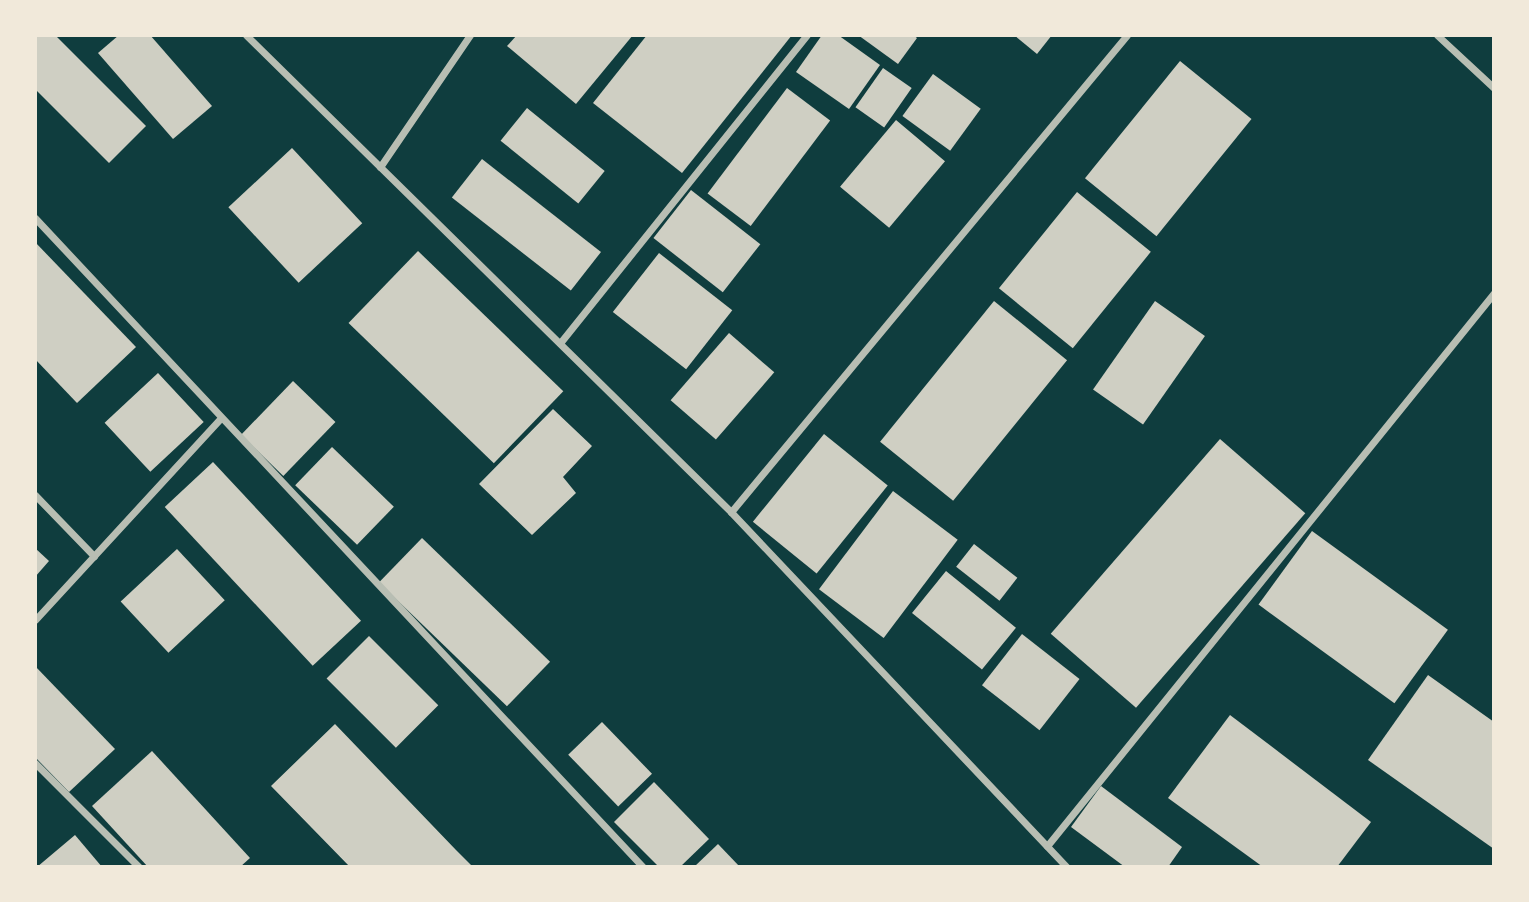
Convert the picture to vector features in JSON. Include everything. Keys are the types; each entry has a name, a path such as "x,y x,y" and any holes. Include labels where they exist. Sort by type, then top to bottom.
{"street":[{"path":"246,35 731,512 1067,867"},
{"path":"380,167 470,35"},
{"path":"560,343 807,35"},
{"path":"731,512 1127,35"},
{"path":"1437,35 1494,88"},
{"path":"35,218 220,419 643,867"},
{"path":"1047,846 1494,293"},
{"path":"35,620 220,419"},
{"path":"35,495 94,555"},
{"path":"35,763 139,867"}],"building":[{"path":"35,35 55,35 146,126 109,163 35,89"},
{"path":"119,35 150,35 212,106 173,139 98,53"},
{"path":"517,35 633,35 576,104 507,46"},
{"path":"647,35 792,35 682,173 593,103"},
{"path":"822,35 838,35 880,65 849,109 796,72"},
{"path":"858,35 913,35 917,38 898,64"},
{"path":"1014,35 1052,35 1037,54"},
{"path":"1180,61 1251,119 1156,236 1085,178"},
{"path":"883,68 912,88 884,127 855,107"},
{"path":"933,74 981,109 950,151 902,116"},
{"path":"787,88 830,120 751,226 708,193"},
{"path":"527,108 605,171 578,204 501,141"},
{"path":"896,120 945,161 889,228 840,187"},
{"path":"292,148 362,223 299,283 228,207"},
{"path":"482,159 601,252 571,291 452,198"},
{"path":"691,190 760,244 723,292 653,238"},
{"path":"1077,192 1151,252 1073,348 999,288"},
{"path":"35,242 136,347 77,403 35,359"},
{"path":"418,251 563,391 494,463 349,323"},
{"path":"659,253 732,310 686,369 613,312"},
{"path":"994,301 1067,360 953,501 880,442"},
{"path":"1155,301 1205,336 1143,424 1093,389"},
{"path":"729,333 774,372 716,440 671,400"},
{"path":"158,373 204,422 150,472 105,423"},
{"path":"293,381 335,422 283,476 241,435"},
{"path":"553,409 592,446 563,477 576,493 532,535 479,484"},
{"path":"824,434 888,486 817,573 753,522"},
{"path":"1220,439 1305,513 1136,708 1051,634"},
{"path":"332,447 394,507 357,545 295,485"},
{"path":"213,462 361,621 313,666 165,507"},
{"path":"893,491 958,540 884,638 819,589"},
{"path":"1312,531 1448,630 1394,703 1259,605"},
{"path":"422,538 550,662 507,706 379,583"},
{"path":"974,544 1017,578 999,601 956,567"},
{"path":"35,548 49,561 35,577"},
{"path":"177,549 225,600 168,653 121,602"},
{"path":"946,571 1016,628 982,670 912,613"},
{"path":"1022,634 1080,679 1040,730 982,685"},
{"path":"369,636 438,705 396,748 327,678"},
{"path":"35,666 115,749 69,792 35,757"},
{"path":"1428,675 1494,722 1494,849 1368,760"},
{"path":"1230,715 1371,822 1337,867 1263,867 1168,798"},
{"path":"602,722 652,774 618,806 568,755"},
{"path":"335,724 473,867 350,867 271,786"},
{"path":"152,751 250,858 240,867 148,867 92,806"},
{"path":"654,782 709,839 680,867 659,867 614,822"},
{"path":"1101,786 1182,847 1168,867 1125,867 1071,827"},
{"path":"75,835 102,867 37,867"},
{"path":"718,844 740,867 694,867"}]}
